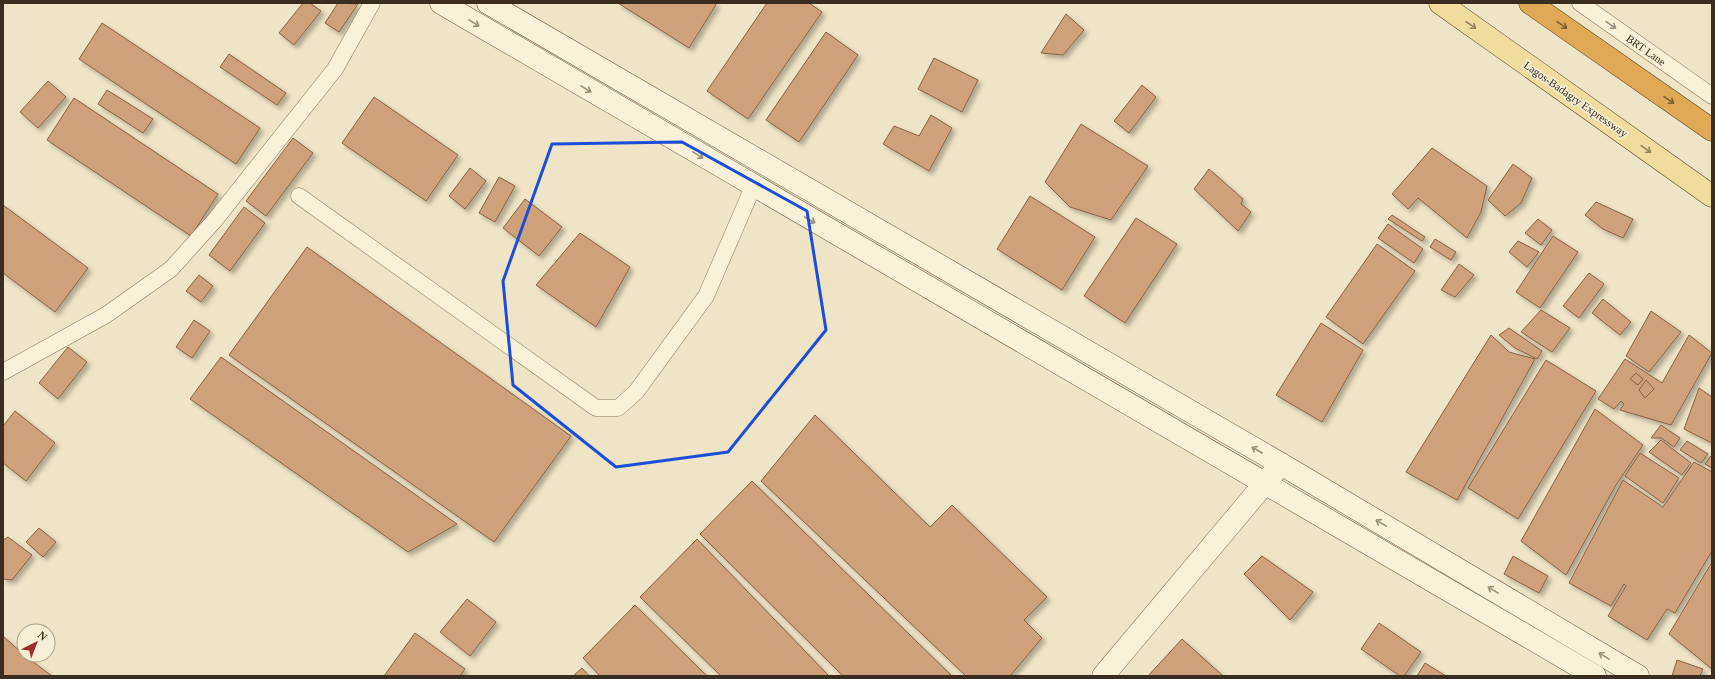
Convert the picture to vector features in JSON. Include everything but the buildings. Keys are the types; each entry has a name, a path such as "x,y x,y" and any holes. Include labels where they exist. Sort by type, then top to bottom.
{"highway":[{"path":"1530,3 1712,130"}],"main road":[{"path":"441,3 753,187 1265,482 1595,676"},
{"path":"488,3 1281,464 1638,676"},
{"name":"Lagos-Badagry Expressway","path":"1440,3 1712,196"},
{"path":"1103,676 1281,464"}],"lane":[{"path":"3,372 106,315 171,269 215,220 335,69 372,3"},
{"name":"BRT Lane","path":"1580,3 1712,96"},
{"path":"299,196 596,408 618,408 636,392 706,296 753,187"}],"highlighted area":[{"path":"682,142 807,211 826,330 728,452 616,467 513,385 503,281 552,144"}]}
